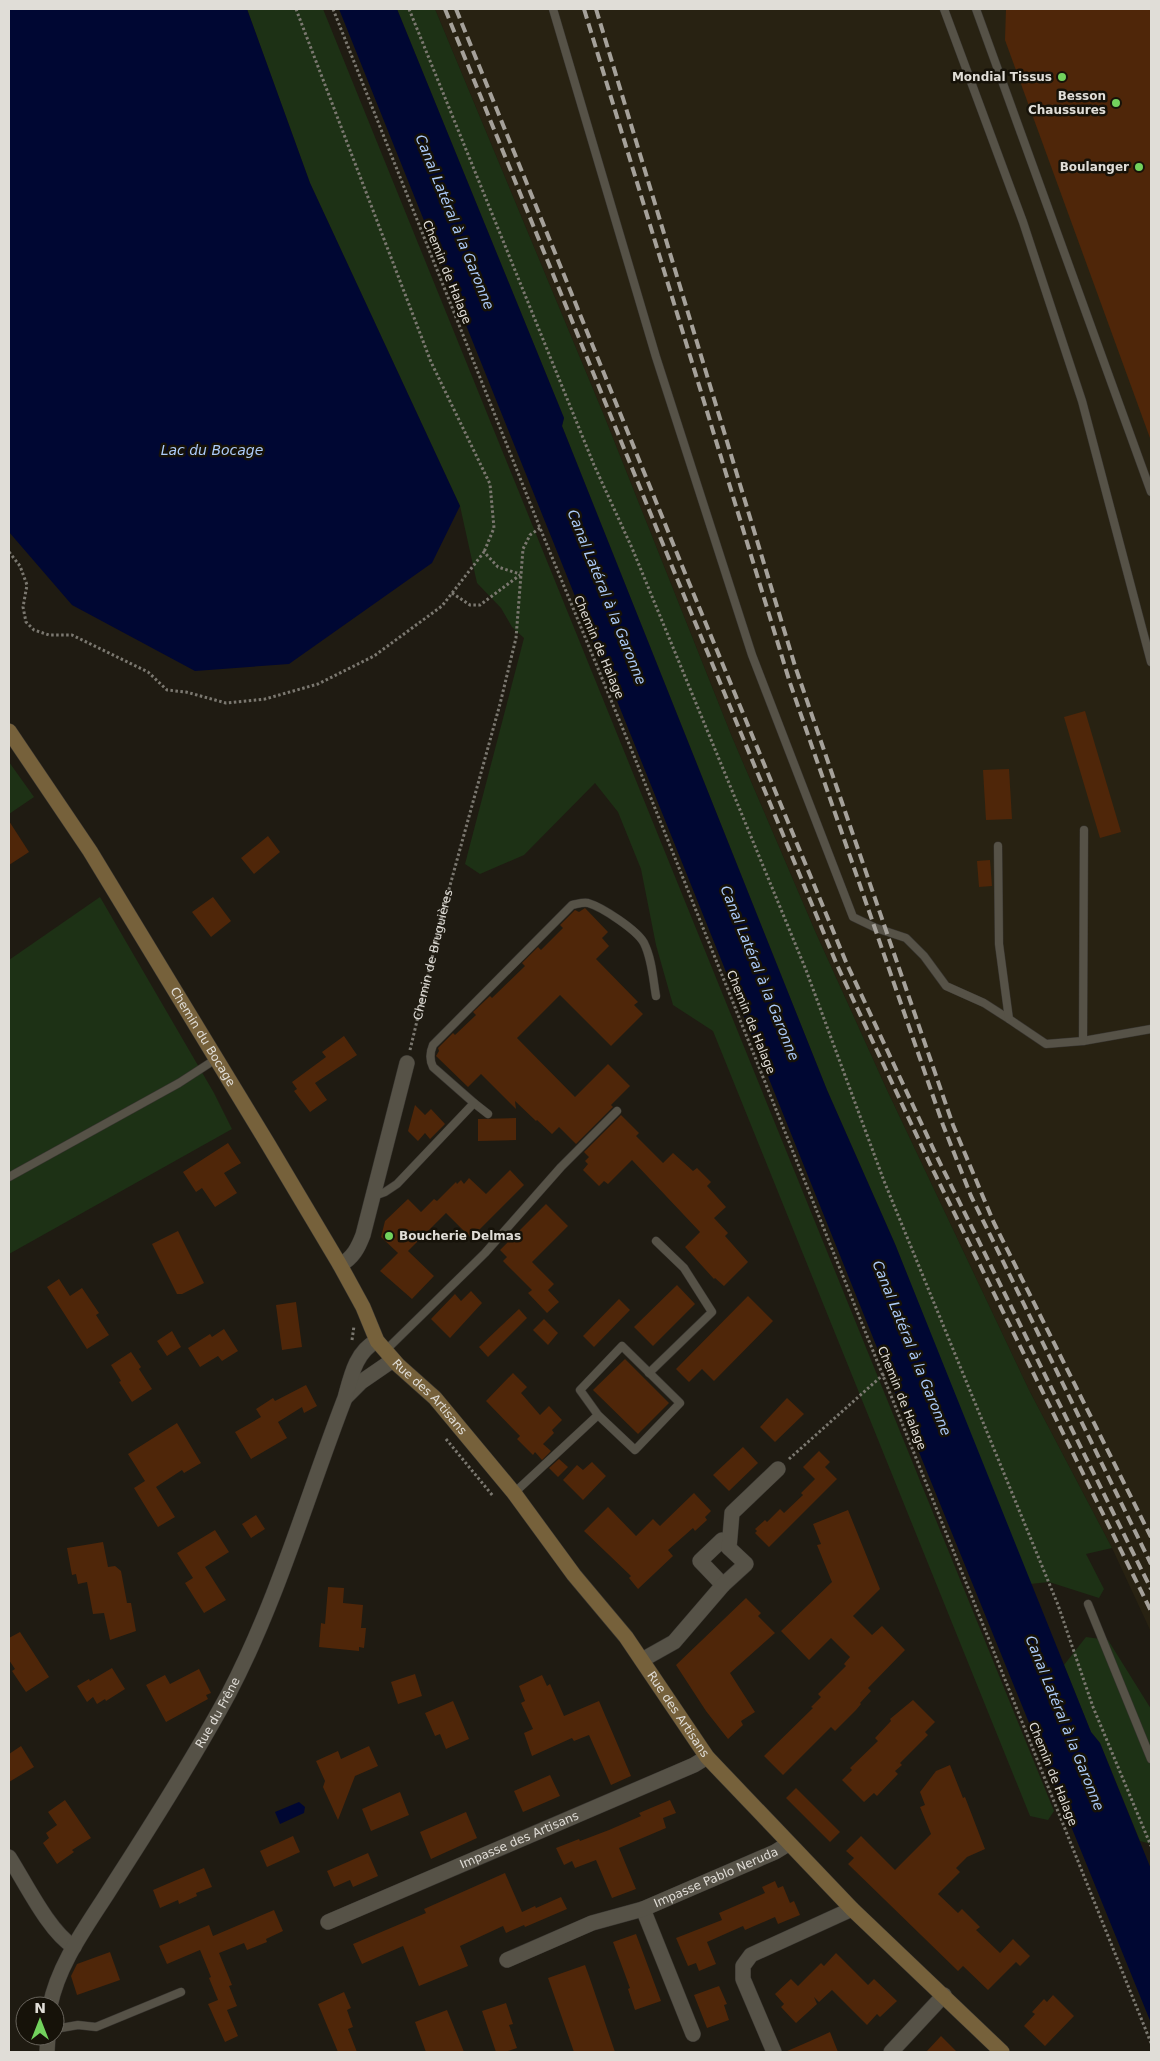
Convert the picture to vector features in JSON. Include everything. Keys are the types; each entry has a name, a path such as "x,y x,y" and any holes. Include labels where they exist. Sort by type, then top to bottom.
{"street":[{"name":"Chemin du Bocage","path":"9,731 90,851 340,1265 385,1350"},
{"path":"340,1265 357,1251 364,1235 407,1063"},
{"name":"Rue du Frêne","path":"52,1996 57,1977 188,1766 260,1629 360,1355 367,1346 385,1350 361,1382 345,1398"},
{"name":"Rue des Artisans","path":"385,1350 435,1398 514,1493 574,1575 626,1637 707,1757 852,1909 1002,2052"},
{"path":"729,1548 732,1513 778,1469"},
{"path":"642,1660 674,1642 723,1585 746,1564 722,1540 700,1561 723,1585"},
{"name":"Impasse des Artisans","path":"328,1922 694,1765 707,1757"},
{"name":"Impasse Pablo Neruda","path":"507,1960 592,1923 643,1909 775,1852 788,1844"},
{"path":"10,1859 55,1930 67,1943 74,1947"},
{"name":"Impasse Pablo Neruda","path":"643,1909 693,2034"},
{"path":"774,2052 743,1979 743,1966 751,1955 852,1909"},
{"path":"891,2052 944,1995"}],"lane":[{"path":"552,9 656,357 752,655 853,917 876,928 906,938 924,956 946,986 984,1003 1046,1044 1083,1041 1151,1029"},
{"path":"944,9 1023,222 1082,401 1151,662"},
{"path":"976,9 1151,492"},
{"path":"1083,1041 1084,830"},
{"path":"998,846 999,944 1009,1019"},
{"path":"488,1114 433,1067 430,1062 430,1051 433,1045 572,905 582,903 598,907 635,932 643,942 649,956 656,996"},
{"path":"9,1177 178,1083 216,1059"},
{"path":"374,1196 385,1192 397,1184 474,1103"},
{"path":"385,1350 485,1253 560,1167 617,1111"},
{"path":"649,1373 712,1312 684,1268 656,1241"},
{"path":"622,1346 680,1403 635,1450 598,1415 580,1390 622,1346"},
{"path":"514,1493 598,1415"},
{"path":"1088,1604 1151,1759"},
{"path":"65,2027 96,2027 181,1992"}],"path":[{"path":"9,552 20,566 27,585 23,607 26,622 34,630 50,636 72,635 148,672 167,690 186,692 226,702 265,699 318,684 374,656 442,606 484,552 494,528 490,484 431,362 296,9"},
{"name":"Chemin de Halage","path":"333,9 540,528 632,750 884,1374 1151,2043"},
{"path":"409,9 594,465 632,548 806,970 884,1181 1058,1605 1093,1707 1151,1846"},
{"name":"Chemin de Bruguières","path":"407,1063 446,900 500,704 516,638 523,549 530,535 540,528"},
{"path":"484,552 498,568 520,574"},
{"path":"452,593 470,605 480,605 520,574"},
{"path":"778,1469 884,1374"}],"shaded area":[{"path":"435,9 1151,9 1151,1632 1112,1548 1029,1390 887,1090 815,931 732,737 603,413"}],"green space":[{"path":"247,9 323,9 1054,1811 1048,1820 1030,1816 713,1031 673,1005 656,945 641,869 618,812 595,783 524,855 480,874 465,864 524,638 512,627 501,608 477,583 460,506 310,183"},
{"path":"397,9 435,9 603,413 732,737 815,931 887,1090 1029,1390 1112,1548 1086,1554 1104,1589 1099,1598 1049,1582 1030,1584 895,1244 827,1090 562,426 564,418"},
{"path":"9,762 34,797 9,814"},
{"path":"100,897 214,1093 232,1129 9,1254 9,960"},
{"path":"1086,1637 1108,1640 1151,1709 1151,1844 1140,1841 1100,1743 1091,1732 1064,1665"}],"water":[{"name":"Lac du Bocage","path":"9,9 247,9 310,183 460,506 432,563 289,664 195,671 72,605 9,532"},
{"name":"Canal Latéral à la Garonne","path":"339,9 397,9 564,418 562,426 827,1090 895,1244 1091,1732 1100,1743 1151,1869 1151,2023 921,1457"},
{"path":"299,1802 305,1807 304,1813 280,1824 275,1812"}],"building":[{"path":"1006,9 1151,9 1150,438 1005,40"},
{"path":"1085,711 1121,832 1100,838 1064,717"},
{"path":"1009,769 1012,819 986,820 983,770"},
{"path":"9,821 29,852 9,865"},
{"path":"268,836 280,852 254,874 241,858"},
{"path":"990,860 992,886 979,887 977,861"},
{"path":"213,897 231,921 211,937 192,912"},
{"path":"585,908 608,932 602,938 609,946 596,959 638,1002 634,1005 643,1014 611,1046 560,995 517,1038 575,1097 608,1064 630,1086 611,1105 613,1107 576,1144 559,1127 552,1134 515,1101 516,1109 481,1074 468,1087 436,1056 439,1051 438,1048 453,1033 455,1035 476,1015 473,1012 490,996 492,998 525,966 522,963 538,947 541,950 563,928 560,925 575,910 579,912"},
{"path":"344,1036 357,1055 315,1083 327,1100 310,1112 294,1091 297,1089 292,1082 326,1057 322,1052"},
{"path":"415,1105 425,1115 431,1109 445,1124 430,1139 425,1133 418,1141 408,1131"},
{"path":"621,1115 639,1133 636,1136 663,1163 673,1153 693,1171 697,1168 711,1182 707,1186 726,1207 714,1218 728,1233 725,1236 748,1262 724,1286 714,1279 685,1247 700,1232 632,1160 608,1184 604,1181 599,1186 583,1170 588,1164 585,1161 589,1157 584,1152"},
{"path":"516,1118 516,1140 478,1141 478,1119"},
{"path":"228,1143 241,1163 224,1173 237,1193 215,1207 202,1188 196,1192 183,1172"},
{"path":"510,1170 524,1185 471,1238 446,1213 408,1251 434,1276 412,1299 380,1271 398,1253 381,1237 385,1221 408,1199 421,1212 434,1199 437,1201 456,1182 457,1184 461,1180 464,1184 469,1178 486,1194"},
{"path":"546,1204 568,1226 532,1262 554,1284 548,1290 559,1302 547,1313 528,1293 532,1290 503,1261 507,1257 500,1250"},
{"path":"178,1231 204,1283 182,1294 177,1294 152,1244"},
{"path":"59,1279 70,1296 82,1288 99,1313 96,1315 109,1335 87,1349 47,1287"},
{"path":"677,1285 695,1304 653,1346 634,1327"},
{"path":"471,1291 482,1303 450,1338 431,1319 455,1294 461,1301"},
{"path":"748,1296 773,1321 714,1381 702,1369 689,1382 676,1369"},
{"path":"619,1299 630,1310 594,1347 583,1336"},
{"path":"296,1302 302,1347 282,1350 276,1305"},
{"path":"519,1309 527,1318 488,1357 479,1347"},
{"path":"544,1319 558,1333 548,1345 533,1330"},
{"path":"224,1329 238,1351 222,1361 218,1356 200,1367 188,1348 210,1334 212,1337"},
{"path":"172,1331 181,1347 167,1356 157,1341"},
{"path":"131,1352 152,1389 132,1402 111,1365"},
{"path":"625,1359 669,1403 638,1434 593,1390"},
{"path":"513,1373 527,1387 521,1393 540,1415 549,1406 562,1420 552,1430 554,1433 543,1444 551,1451 542,1460 535,1452 533,1455 517,1439 520,1436 486,1401"},
{"path":"306,1385 317,1406 304,1413 302,1407 278,1422 287,1438 251,1459 235,1432 261,1417 256,1409 273,1398 275,1401"},
{"path":"787,1398 804,1414 775,1442 760,1427"},
{"path":"177,1423 201,1463 184,1473 182,1470 156,1487 175,1517 158,1527 134,1488 145,1481 128,1454"},
{"path":"743,1447 758,1463 729,1491 713,1475"},
{"path":"819,1451 830,1462 825,1467 837,1479 769,1547 755,1533 757,1531 755,1529 765,1520 767,1522 780,1509 784,1513 803,1495 801,1493 815,1479 803,1467"},
{"path":"559,1459 568,1467 558,1477 549,1468"},
{"path":"592,1462 606,1476 583,1500 563,1480 577,1465 583,1470"},
{"path":"694,1493 711,1511 705,1517 707,1520 695,1531 693,1528 668,1550 673,1556 638,1589 629,1578 631,1576 584,1531 608,1507 636,1536 653,1519 660,1526"},
{"path":"848,1510 880,1589 853,1616 872,1635 882,1626 905,1650 868,1688 871,1691 856,1710 835,1731 831,1727 783,1775 764,1756 813,1708 811,1707 821,1697 818,1694 846,1666 844,1664 850,1657 831,1638 809,1660 781,1631 832,1582 817,1545 821,1544 813,1524"},
{"path":"256,1515 265,1529 251,1538 242,1524"},
{"path":"215,1530 229,1552 205,1567 226,1600 204,1613 185,1583 193,1578 177,1553"},
{"path":"103,1542 108,1567 115,1566 121,1571 127,1603 131,1603 136,1631 110,1640 104,1613 93,1614 87,1582 78,1584 76,1574 72,1575 67,1548"},
{"path":"328,1587 344,1588 343,1603 363,1605 361,1628 366,1628 364,1648 359,1647 359,1651 319,1647 321,1623 325,1624"},
{"path":"746,1598 761,1613 758,1616 775,1633 730,1673 755,1712 741,1721 743,1725 728,1739 706,1711 676,1665"},
{"path":"20,1632 49,1677 26,1692 12,1671 15,1669 9,1660 9,1638"},
{"path":"112,1668 125,1689 106,1701 105,1699 97,1704 93,1697 87,1702 77,1686"},
{"path":"199,1669 211,1693 206,1695 208,1699 166,1722 146,1685 165,1675 170,1684"},
{"path":"415,1674 422,1696 398,1704 391,1682"},
{"path":"542,1675 547,1686 550,1684 564,1716 599,1701 631,1776 611,1785 589,1735 574,1741 572,1738 532,1756 524,1733 533,1729 521,1703 525,1701 519,1686"},
{"path":"913,1700 935,1722 925,1732 928,1735 900,1763 902,1765 895,1771 898,1774 877,1796 874,1793 864,1802 842,1780 852,1770 850,1768 878,1741 875,1738 891,1721 890,1719"},
{"path":"453,1701 469,1739 446,1749 440,1734 435,1736 425,1713"},
{"path":"21,1746 34,1767 9,1782 9,1754"},
{"path":"369,1746 378,1766 355,1776 338,1820 323,1787 325,1781 316,1761 338,1751 341,1759"},
{"path":"950,1765 963,1798 965,1797 985,1849 967,1857 956,1868 960,1872 938,1894 958,1913 962,1909 980,1927 976,1930 1000,1953 1013,1939 1030,1956 1020,1966 1016,1962 988,1990 963,1966 958,1971 848,1864 854,1858 846,1851 861,1836 895,1870 931,1834 920,1807 925,1805 920,1792 936,1771"},
{"path":"550,1775 560,1796 523,1812 514,1791"},
{"path":"796,1788 840,1832 830,1842 786,1798"},
{"path":"400,1792 409,1815 371,1831 362,1809"},
{"path":"65,1800 91,1838 72,1850 74,1852 57,1864 43,1843 49,1838 46,1833 57,1825 48,1812"},
{"path":"670,1800 676,1813 663,1818 666,1828 619,1848 636,1889 612,1898 596,1860 575,1868 572,1861 564,1865 556,1848 609,1830 641,1816 639,1813"},
{"path":"466,1812 477,1838 431,1859 420,1832"},
{"path":"293,1836 300,1852 267,1867 260,1851"},
{"path":"368,1853 378,1876 353,1887 350,1880 334,1887 327,1871"},
{"path":"204,1868 212,1887 196,1893 197,1896 179,1904 178,1900 160,1908 153,1890"},
{"path":"505,1873 522,1912 561,1897 567,1909 506,1933 503,1926 460,1946 468,1966 419,1986 403,1946 362,1964 353,1944 426,1913 424,1909"},
{"path":"775,1881 778,1888 783,1886 790,1903 794,1901 800,1915 778,1924 775,1917 745,1930 743,1926 707,1942 716,1964 699,1971 696,1963 688,1966 676,1938 722,1920 719,1913 765,1893 762,1887"},
{"path":"274,1910 283,1931 266,1939 267,1942 247,1950 244,1943 219,1953 232,1985 229,1986 237,2006 227,2010 238,2036 225,2042 208,2004 218,2000 200,1950 167,1964 159,1946 209,1925 213,1936"},
{"path":"636,1934 661,2001 635,2010 628,1989 630,1988 613,1942"},
{"path":"110,1952 120,1980 77,1995 71,1976 77,1964"},
{"path":"836,1953 868,1985 874,1979 897,2001 880,2017 877,2014 867,2025 832,1990 819,2002 814,1997 817,2004 796,2023 781,2007 784,2004 775,1994 791,1979 798,1986 821,1963 824,1966"},
{"path":"585,1965 615,2052 574,2052 548,1978"},
{"path":"719,1986 727,2004 724,2005 729,2020 707,2028 694,1995"},
{"path":"344,1992 351,2008 347,2010 353,2027 348,2029 357,2052 338,2052 318,2004"},
{"path":"1053,1995 1074,2016 1045,2046 1024,2026 1035,2014 1032,2012 1044,1999 1047,2002"},
{"path":"506,2003 513,2024 509,2025 517,2048 505,2052 496,2052 482,2011"},
{"path":"447,2010 464,2052 426,2052 415,2022"},
{"path":"830,2032 838,2052 785,2052 817,2038"},
{"path":"941,2036 957,2052 926,2052"}],"railway":[{"path":"445,9 837,965 930,1164 1151,1611"},
{"path":"456,9 687,578 846,962 938,1159 1151,1589"},
{"path":"584,9 790,683 943,1125 971,1196 1151,1564"},
{"path":"596,9 795,666 953,1125 994,1223 1151,1537"}],"place":[{"name":"Mondial Tissus","path":"1062,77"},
{"name":"Besson Chaussures","path":"1116,103"},
{"name":"Boulanger","path":"1139,167"},
{"name":"Boucherie Delmas","path":"389,1236"}]}
